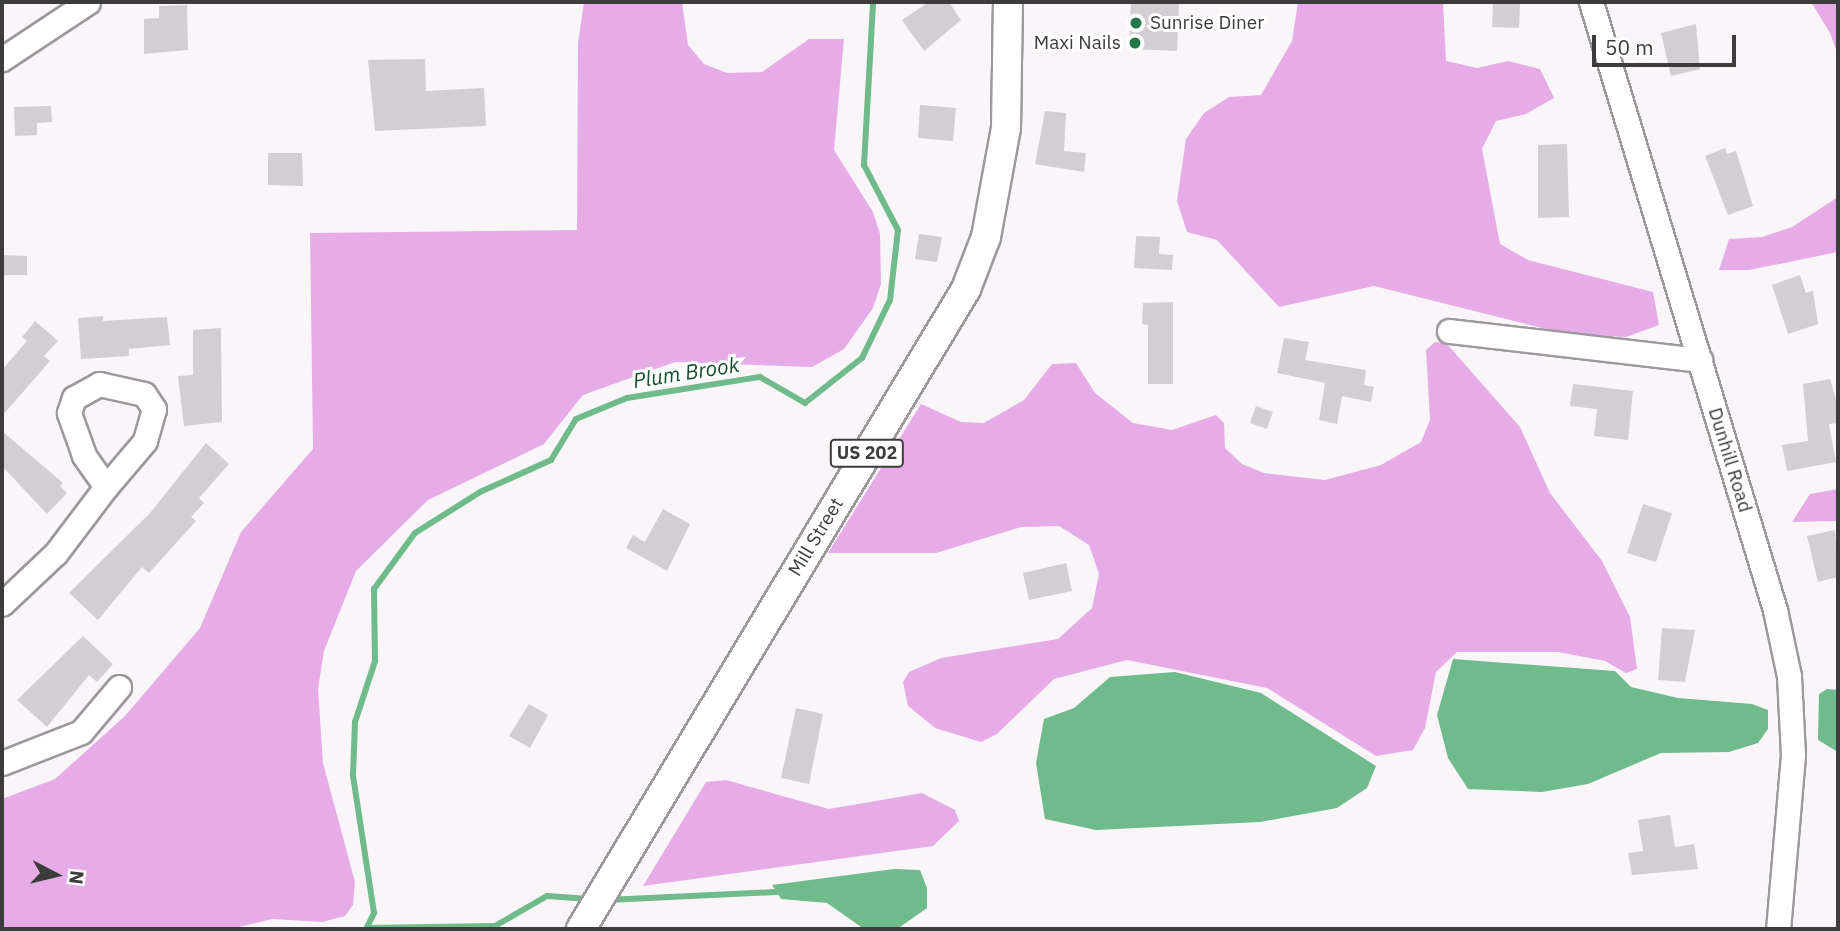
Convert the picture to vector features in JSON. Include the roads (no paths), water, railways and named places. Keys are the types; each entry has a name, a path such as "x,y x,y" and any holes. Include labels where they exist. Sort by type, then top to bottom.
{"main road":[{"name":"US 202","path":"1002,2 1008,31"},
{"name":"Mill Street","path":"580,929 636,843 966,289 986,237 1006,128 1008,2"}],"street":[{"path":"2,59 88,2"},
{"name":"Dunhill Road","path":"1591,2 1775,610 1789,676 1793,755 1778,929"},
{"path":"1449,331 1700,360"},
{"path":"2,604 56,553 145,441 154,409 144,394 99,384 74,398 69,412 84,455 106,487"},
{"path":"2,763 80,732 120,687"}],"waterway":[{"name":"Plum Brook","path":"366,929 374,913 353,775 355,722 375,661 374,589 415,533 480,492 551,460 576,419 627,398 760,377 805,403 862,358 890,300 898,230 864,165 873,2"},
{"path":"607,900 776,892"},
{"path":"367,928 495,926 547,896 589,899"}],"place":[{"name":"Sunrise Diner","path":"1136,23"},
{"name":"Maxi Nails","path":"1135,43"}]}
